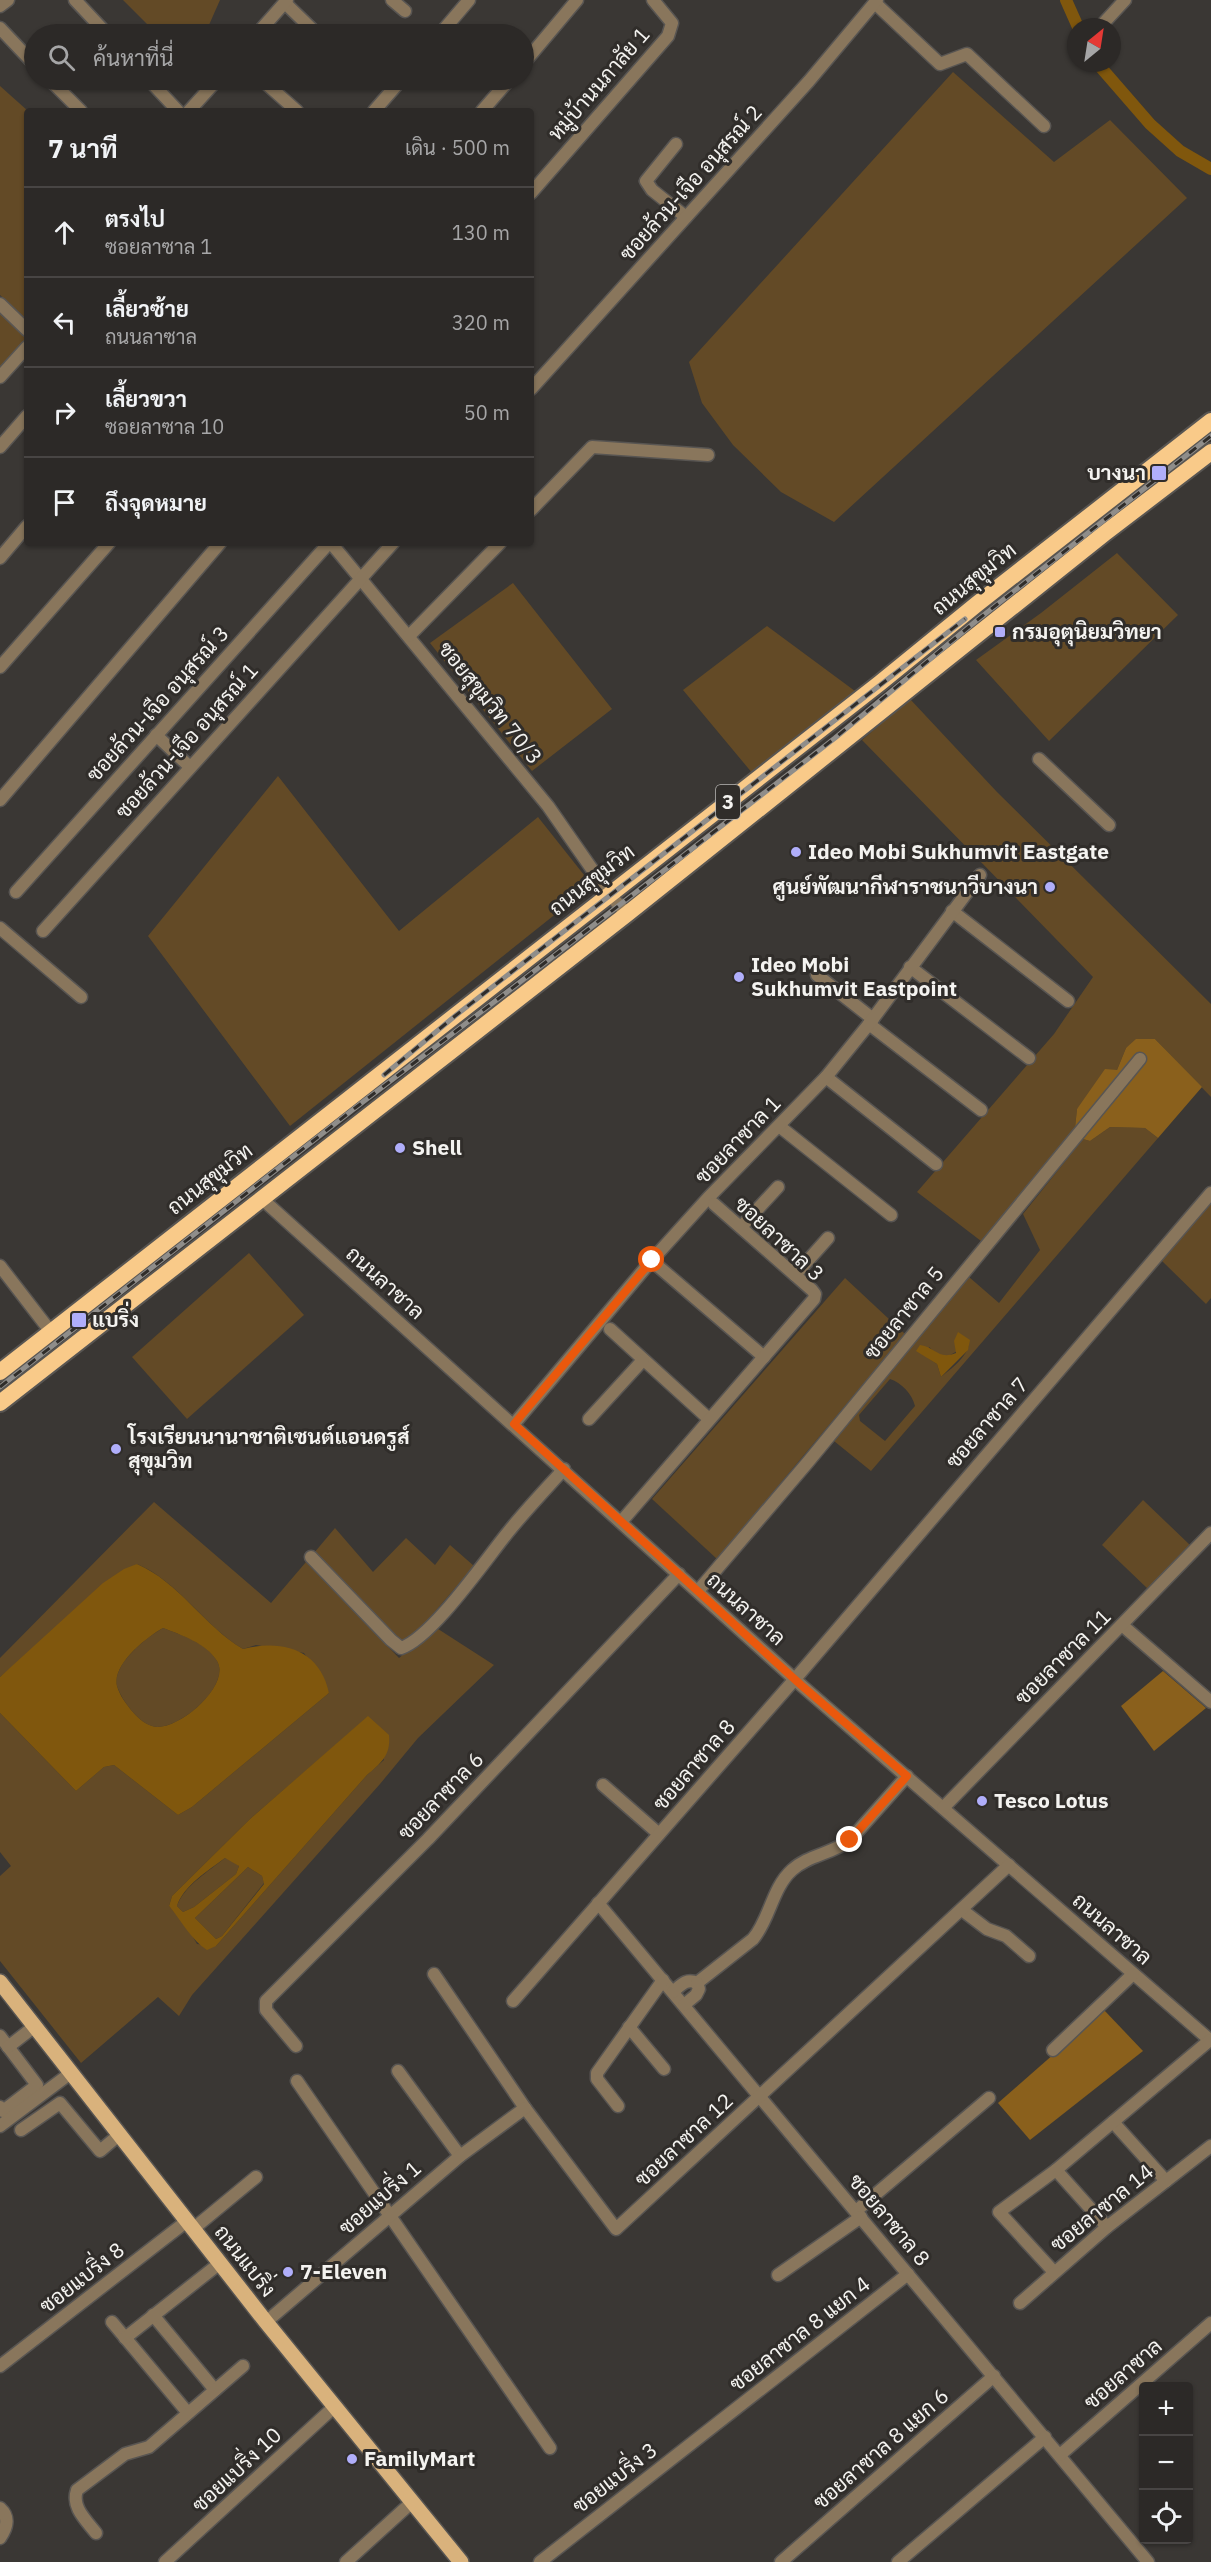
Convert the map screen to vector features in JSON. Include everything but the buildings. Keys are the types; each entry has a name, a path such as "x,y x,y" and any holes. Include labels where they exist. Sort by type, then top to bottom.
{"highway":[{"name":"ถนนสุขุมวิท","path":"0,1372 1211,421"},
{"name":"3","path":"0,1403 627,914 1096,540 1211,452"},
{"path":"244,1181 261,1198"}],"main road":[{"name":"ถนนแบริ่ง","path":"0,1982 266,2322 461,2562"}],"street":[{"path":"0,6 8,0"},
{"path":"75,0 98,24"},
{"path":"392,0 405,11"},
{"path":"449,24 469,0"},
{"path":"534,51 577,0"},
{"name":"หมู่บ้านนภาลัย 1","path":"534,189 668,36 672,23 653,0"},
{"path":"1108,18 1125,0"},
{"path":"266,24 286,1 308,24"},
{"path":"876,2 940,64 967,54 1044,126"},
{"name":"ซอยล้วน-เจือ อนุสรณ์ 2","path":"534,387 809,81 876,2"},
{"path":"0,28 24,53"},
{"path":"60,90 78,108"},
{"path":"158,90 175,108"},
{"path":"192,108 208,90"},
{"path":"273,90 294,108"},
{"path":"377,108 392,90"},
{"path":"485,108 500,90"},
{"path":"676,144 646,181 652,190 686,217"},
{"path":"0,304 24,327"},
{"path":"0,377 24,350"},
{"path":"0,447 24,419"},
{"path":"534,507 592,447 708,455"},
{"path":"0,558 24,530"},
{"path":"0,667 105,546"},
{"path":"0,800 217,546"},
{"name":"ซอยล้วน-เจือ อนุสรณ์ 3","path":"16,892 327,546"},
{"name":"ซอยสุขุมวิท 70/3","path":"333,546 548,806 610,895 627,914"},
{"path":"361,578 390,546"},
{"path":"409,636 497,546"},
{"name":"ซอยล้วน-เจือ อนุสรณ์ 1","path":"43,931 361,578"},
{"path":"156,735 190,767"},
{"path":"1038,759 1110,825"},
{"name":"ซอยลาซาล 1","path":"514,1424 652,1260 826,1077 871,1022 980,875"},
{"path":"952,911 1068,1001"},
{"path":"0,928 81,997"},
{"path":"910,967 1029,1058"},
{"path":"817,975 871,1022 981,1110"},
{"name":"ซอยลาซาล 5","path":"698,1591 808,1462 1140,1059"},
{"path":"826,1077 936,1164"},
{"path":"779,1126 891,1215"},
{"path":"741,1227 778,1187"},
{"name":"ซอยลาซาล 7","path":"795,1679 1211,1193"},
{"name":"ถนนลาซาล","path":"261,1198 795,1679 1210,2041"},
{"name":"ซอยลาซาล 3","path":"621,1522 764,1357 815,1294 714,1204"},
{"path":"795,1275 828,1239"},
{"path":"0,1266 51,1332"},
{"path":"659,1267 764,1357"},
{"path":"610,1329 709,1419"},
{"path":"589,1419 643,1360"},
{"path":"311,1557 391,1640 401,1648 408,1646 436,1621 564,1469"},
{"name":"ซอยลาซาล 11","path":"943,1808 1211,1533"},
{"name":"ซอยลาซาล 6","path":"296,2046 266,2010 266,2001 428,1839 679,1574"},
{"path":"1122,1625 1208,1695"},
{"name":"ซอยลาซาล 8","path":"513,2001 795,1679"},
{"path":"697,1983 760,1930 790,1870 801,1862 845,1844 907,1776"},
{"path":"603,1785 659,1834"},
{"name":"ซอยลาซาล 12","path":"434,1974 525,2109 616,2229 1009,1865"},
{"name":"ซอยลาซาล 8","path":"598,1903 1060,2455 1139,2542"},
{"path":"962,1910 987,1929 1006,1936 1029,1956"},
{"path":"1053,2050 1133,1974"},
{"path":"618,2106 597,2079 599,2067 663,1980"},
{"path":"672,1992 685,1982 691,1980 697,1983 699,1989 696,1995 684,2005"},
{"path":"8,2047 35,2026"},
{"path":"629,2027 664,2069"},
{"path":"0,2036 37,2085 3,2111 0,2107"},
{"path":"1054,2272 999,2212 1056,2170 1210,2041"},
{"path":"398,2071 460,2156"},
{"path":"0,2126 72,2072"},
{"path":"297,2081 550,2448"},
{"path":"778,2275 859,2214 989,2098"},
{"path":"21,2130 60,2103 99,2151 120,2134"},
{"name":"ซอยแบริ่ง 1","path":"266,2322 460,2156 525,2109"},
{"path":"1113,2122 1166,2181"},
{"name":"ซอยลาซาล 14","path":"1020,2303 1107,2227 1211,2145"},
{"path":"1056,2170 1107,2227"},
{"name":"ซอยแบริ่ง 8","path":"0,2366 256,2177"},
{"path":"125,2338 220,2263"},
{"name":"ซอยลาซาล 8 แยก 4","path":"715,2424 908,2274"},
{"path":"153,2315 215,2390"},
{"path":"112,2322 188,2413"},
{"name":"ซอยลาซาล","path":"1060,2455 1211,2323"},
{"path":"96,2533 76,2506 74,2498 77,2490 125,2454 149,2447 243,2366"},
{"name":"ซอยลาซาล 8 แยก 6","path":"781,2562 994,2376"},
{"name":"ซอยแบริ่ง 10","path":"165,2562 334,2407"},
{"name":"ซอยแบริ่ง 3","path":"540,2562 715,2424"},
{"path":"898,2562 1045,2437"},
{"path":"346,2562 411,2503"},
{"path":"0,2508 5,2513 7,2526 0,2538"},
{"name":"ซอยลาซาล 8","path":"1140,2544 1146,2561"}],"shaded area":[{"path":"123,0 220,0 209,24 147,24"},
{"path":"953,72 1054,162 1110,120 1187,198 834,522 781,492 733,445 702,403 689,362"},
{"path":"0,86 25,108 24,317 0,295"},
{"path":"0,310 24,333 24,345 0,371"},
{"path":"1117,553 1178,615 1049,741 976,660 1041,613"},
{"path":"513,583 612,709 532,771 430,643"},
{"path":"767,626 859,694 753,774 683,690"},
{"path":"910,699 997,792 1211,1004 1211,1097 1155,1039 1126,1048 1117,1070 1077,1109 1075,1128 981,1241 917,1192 1054,1034 1093,977 862,740"},
{"path":"278,776 399,931 538,817 592,885 290,1126 148,936"},
{"path":"1136,1039 1155,1039 1202,1087 1158,1138 1145,1128 1110,1127 1090,1141 1083,1139 1075,1128 1077,1109 1105,1069 1117,1070 1126,1048"},
{"path":"1110,1127 1145,1128 1158,1138 871,1471 834,1441 969,1277 999,1303 1040,1250 1023,1214 1083,1139 1090,1141","holes":["969,1344 962,1358 941,1377 937,1364 928,1358 929,1347 938,1355 947,1357","890,1379 899,1383 906,1390 915,1406 885,1441 860,1421 859,1415"]},
{"path":"1211,1201 1211,1298 1206,1304 1161,1260"},
{"path":"249,1253 304,1315 187,1419 132,1357"},
{"path":"845,1278 905,1334 717,1559 652,1499"},
{"path":"958,1332 970,1340 968,1350 941,1377 937,1364 916,1351 920,1345 945,1355 956,1353 954,1341"},
{"path":"1143,1500 1190,1545 1148,1589 1102,1545"},
{"path":"154,1502 271,1603 306,1562 399,1658 435,1627 494,1665 418,1738 380,1784 192,1995 179,2016 158,1997 81,2063 0,1961 0,1876 11,1866 0,1852 0,1713 76,1791 104,1767 114,1765 178,1815 192,1807 329,1693 304,1653 256,1645 243,1649 216,1628 165,1581 137,1564 0,1677 0,1658","holes":["368,1717 384,1760 367,1775 216,1946 197,1944 186,1925 169,1906 172,1896 250,1819"]},
{"path":"335,1528 373,1572 406,1538 435,1565 450,1545 474,1566 426,1622 404,1642 397,1640 314,1553"},
{"path":"137,1564 152,1572 179,1593 216,1629 243,1649 272,1646 298,1651 317,1667 329,1693 192,1807 178,1815 114,1765 104,1767 76,1791 0,1713 0,1677 103,1583 124,1569","holes":["163,1628 193,1640 206,1649 217,1661 219,1671 216,1683 199,1706 187,1716 162,1727 152,1726 140,1720 133,1713 118,1690 117,1678 125,1660 132,1652"]},
{"path":"163,1628 200,1644 217,1661 219,1671 216,1683 199,1706 187,1716 162,1727 152,1726 140,1720 133,1713 118,1689 117,1678 125,1660 132,1652"},
{"path":"1163,1671 1206,1708 1154,1751 1121,1706"},
{"path":"368,1716 389,1735 387,1753 381,1762 216,1946 207,1950 192,1936 169,1906 172,1896 250,1819","holes":["225,1858 239,1866 236,1874 194,1907 183,1912 177,1906 185,1892 197,1879","248,1867 262,1876 264,1884 222,1936 216,1939 195,1918"]},
{"path":"225,1858 239,1866 236,1874 194,1907 183,1912 177,1906 185,1892"},
{"path":"248,1867 262,1876 264,1883 222,1936 216,1939 195,1918"},
{"path":"1104,2010 1143,2051 1030,2140 998,2103"}],"waterway":[{"path":"1066,0 1074,18"},
{"path":"1105,72 1150,124 1180,151 1211,169"}],"railway":[{"path":"0,1387 355,1108 835,738 976,621 1211,436"},
{"path":"384,1075 455,1016 965,619"}],"place":[{"name":"บางนา","path":"1159,473"},
{"name":"กรมอุตุนิยมวิทยา","path":"1000,632"},
{"name":"Ideo Mobi Sukhumvit Eastgate","path":"796,852"},
{"name":"ศูนย์พัฒนากีฬาราชนาวีบางนา","path":"1050,887"},
{"name":"Ideo Mobi Sukhumvit Eastpoint","path":"739,977"},
{"name":"Shell","path":"400,1148"},
{"name":"แบริ่ง","path":"79,1320"},
{"name":"โรงเรียนนานาชาติเซนต์แอนดรูส์ สุขุมวิท","path":"116,1449"},
{"name":"Tesco Lotus","path":"982,1801"},
{"name":"7-Eleven","path":"288,2272"},
{"name":"FamilyMart","path":"352,2459"}],"route":[{"path":"652,1260 514,1424 801,1685 907,1776 850,1840"}]}
